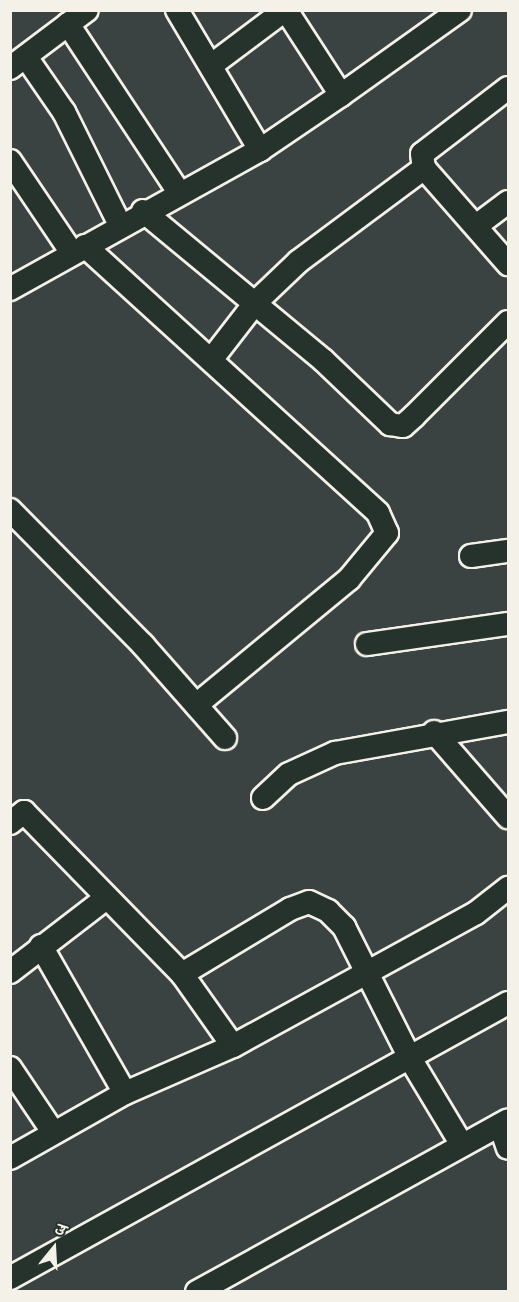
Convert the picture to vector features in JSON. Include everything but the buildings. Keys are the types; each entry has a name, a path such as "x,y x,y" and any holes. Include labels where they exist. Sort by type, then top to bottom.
{"street":[{"path":"87,10 18,62 64,112 120,225"},
{"path":"177,10 213,64 260,150"},
{"path":"213,64 286,10 341,95"},
{"path":"10,289 178,191 260,150 460,10"},
{"path":"68,24 178,191"},
{"path":"508,88 432,143 422,154 424,168 508,264"},
{"path":"10,161 79,249 211,360 378,513 387,533 349,579 196,705"},
{"path":"211,360 256,303 299,261 424,168"},
{"path":"476,226 508,202"},
{"path":"143,211 256,303 390,424 403,426 508,322"},
{"path":"10,510 225,738"},
{"path":"471,556 508,551"},
{"path":"367,644 508,624"},
{"path":"263,798 289,774 335,753 434,732 508,722"},
{"path":"434,732 508,817"},
{"path":"15,811 182,974 233,1046"},
{"path":"10,1158 125,1093 233,1046 476,913 508,888"},
{"path":"10,972 106,898"},
{"path":"182,974 309,902 344,927 365,974 411,1060 462,1145"},
{"path":"41,946 125,1093"},
{"path":"10,1278 411,1060 508,1003"},
{"path":"10,1068 53,1132"},
{"path":"197,1292 504,1123 508,1148"}]}
